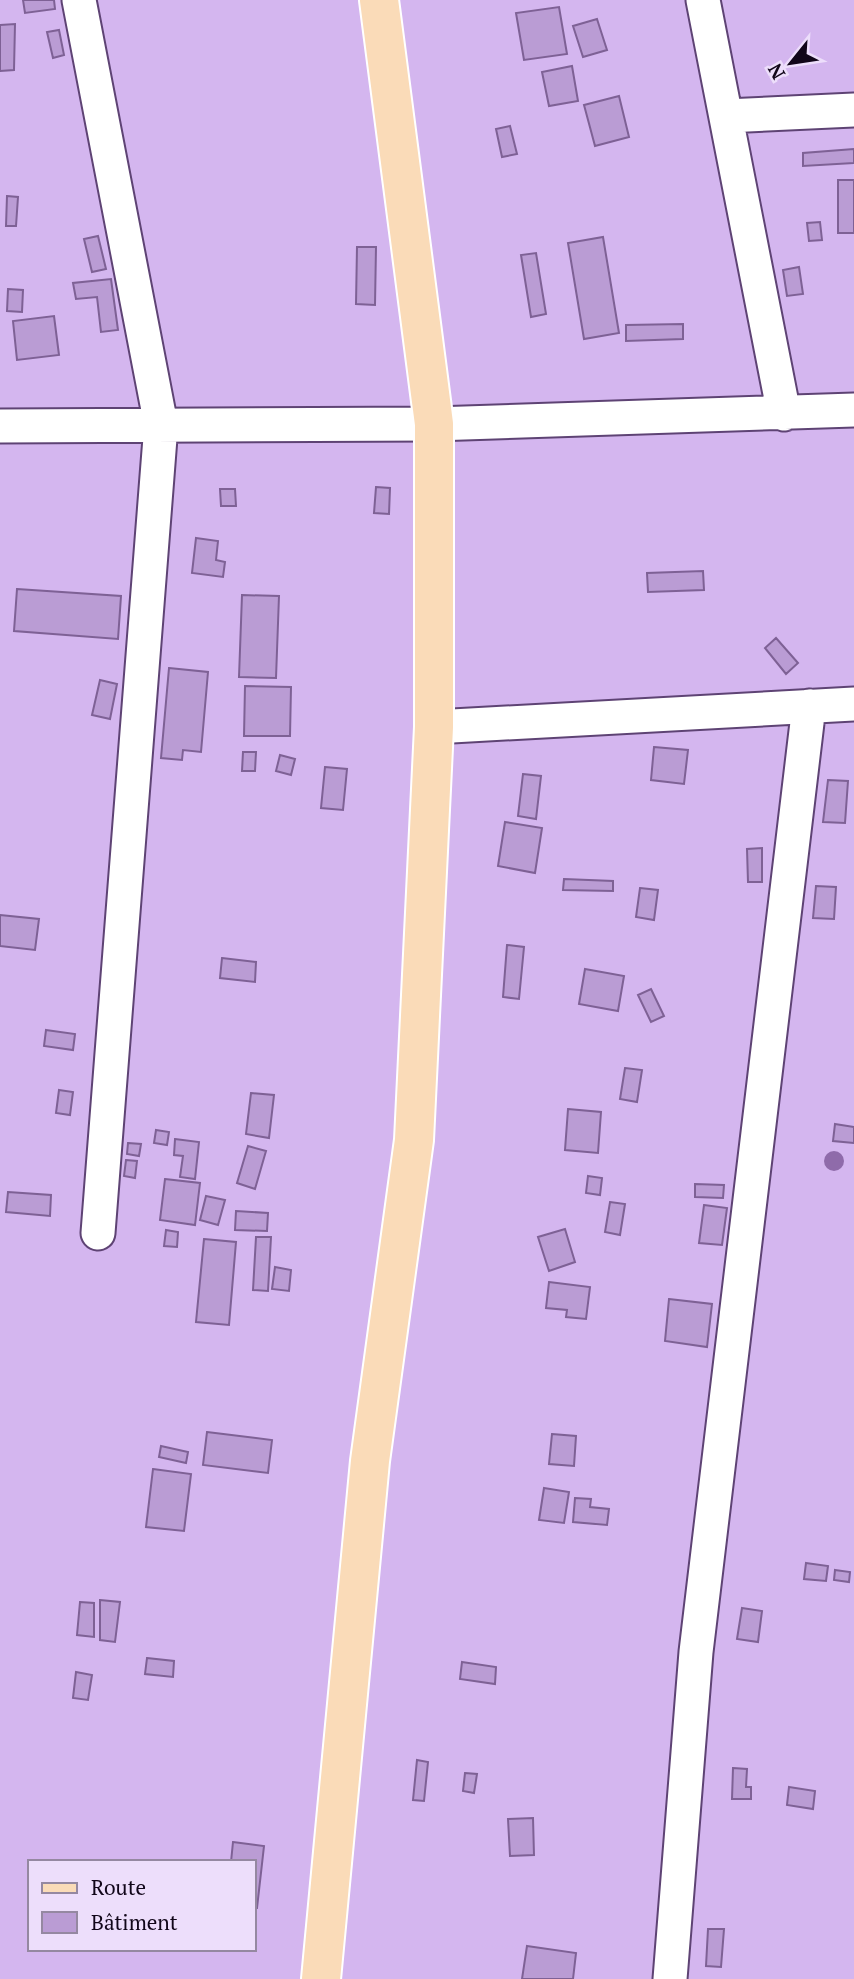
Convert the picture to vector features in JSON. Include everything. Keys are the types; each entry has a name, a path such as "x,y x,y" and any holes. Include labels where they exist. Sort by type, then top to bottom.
{"main road":[{"path":"321,1979 370,1461 414,1140 435,727 433,424 379,0"}],"street":[{"path":"79,0 161,425 98,1233"},
{"path":"703,0 784,414"},
{"path":"726,116 854,110"},
{"path":"0,426 433,424 854,410"},
{"path":"435,727 854,704"},
{"path":"670,1979 696,1652 808,706"}],"building":[{"path":"23,0 54,0 55,9 25,13"},
{"path":"559,7 567,54 524,60 516,13"},
{"path":"597,19 607,50 583,57 573,26"},
{"path":"15,24 14,70 0,71 0,25"},
{"path":"59,30 64,55 53,58 47,32"},
{"path":"572,66 578,101 549,106 542,72"},
{"path":"619,96 629,137 595,146 584,105"},
{"path":"510,126 517,154 502,157 496,129"},
{"path":"854,149 854,163 803,166 803,153"},
{"path":"838,180 854,180 854,233 838,233"},
{"path":"7,196 18,197 16,226 6,226"},
{"path":"820,222 822,240 809,241 807,223"},
{"path":"98,236 106,269 92,272 84,239"},
{"path":"603,237 619,333 584,339 568,243"},
{"path":"357,247 376,247 375,305 356,304"},
{"path":"536,253 546,314 531,317 521,255"},
{"path":"799,267 803,294 787,296 783,270"},
{"path":"111,279 118,330 101,332 97,297 76,299 73,283"},
{"path":"8,289 23,290 22,312 7,311"},
{"path":"54,316 59,355 17,360 13,321"},
{"path":"683,324 683,339 626,341 626,325"},
{"path":"376,487 390,488 389,514 374,513"},
{"path":"220,489 235,489 236,506 221,506"},
{"path":"196,538 218,541 216,560 225,562 223,577 192,573"},
{"path":"703,571 704,590 648,592 647,573"},
{"path":"17,589 121,596 118,639 14,631"},
{"path":"242,595 279,596 276,678 239,677"},
{"path":"776,638 798,663 786,674 765,648"},
{"path":"169,668 208,672 201,752 183,750 182,760 161,758"},
{"path":"100,680 117,684 110,719 92,715"},
{"path":"245,686 291,687 290,736 244,736"},
{"path":"654,747 688,750 684,784 651,780"},
{"path":"243,752 256,752 255,771 242,771"},
{"path":"280,755 295,759 291,775 276,771"},
{"path":"325,767 347,769 343,810 321,808"},
{"path":"523,774 541,776 536,819 518,816"},
{"path":"828,780 848,781 845,823 823,822"},
{"path":"505,822 542,828 535,873 498,866"},
{"path":"762,848 762,882 748,882 747,849"},
{"path":"564,879 613,881 613,891 563,890"},
{"path":"816,886 836,887 834,919 813,918"},
{"path":"640,888 658,890 654,920 636,917"},
{"path":"0,915 39,919 35,950 0,946"},
{"path":"507,945 524,947 519,999 503,997"},
{"path":"222,958 256,962 255,982 220,978"},
{"path":"585,969 624,976 618,1011 579,1004"},
{"path":"651,989 664,1016 651,1022 638,995"},
{"path":"46,1030 75,1034 73,1050 44,1046"},
{"path":"625,1068 642,1070 637,1102 620,1099"},
{"path":"59,1090 73,1092 70,1115 56,1113"},
{"path":"251,1093 274,1095 269,1138 246,1134"},
{"path":"568,1109 601,1112 598,1153 565,1150"},
{"path":"835,1124 854,1127 854,1143 833,1141"},
{"path":"156,1130 169,1132 167,1145 154,1143"},
{"path":"175,1139 199,1142 195,1179 180,1177 183,1156 174,1155"},
{"path":"128,1143 141,1144 139,1156 127,1154"},
{"path":"248,1146 266,1151 255,1189 237,1183"},
{"path":"126,1160 137,1161 135,1178 124,1176"},
{"path":"588,1176 602,1178 600,1195 586,1193"},
{"path":"165,1179 200,1183 195,1225 160,1220"},
{"path":"695,1184 724,1185 723,1198 695,1197"},
{"path":"8,1192 51,1195 50,1216 6,1212"},
{"path":"206,1196 225,1200 218,1225 200,1220"},
{"path":"610,1202 625,1204 620,1235 605,1232"},
{"path":"704,1205 727,1208 722,1245 699,1243"},
{"path":"236,1211 268,1213 267,1231 235,1230"},
{"path":"565,1229 575,1262 549,1271 538,1237"},
{"path":"166,1230 178,1232 177,1247 164,1246"},
{"path":"256,1237 271,1237 268,1291 253,1290"},
{"path":"204,1239 236,1242 229,1325 196,1322"},
{"path":"275,1267 291,1270 289,1291 272,1289"},
{"path":"549,1282 590,1287 586,1319 566,1317 567,1310 546,1308"},
{"path":"669,1299 712,1304 707,1347 665,1341"},
{"path":"207,1432 272,1440 268,1473 203,1465"},
{"path":"552,1434 576,1436 574,1466 549,1464"},
{"path":"161,1446 188,1452 186,1463 159,1457"},
{"path":"153,1469 191,1474 184,1531 146,1527"},
{"path":"544,1488 569,1492 564,1523 539,1520"},
{"path":"575,1498 591,1499 590,1507 609,1509 607,1525 573,1522"},
{"path":"806,1563 828,1566 826,1581 804,1579"},
{"path":"835,1570 850,1572 849,1582 834,1580"},
{"path":"100,1600 120,1602 115,1642 100,1640"},
{"path":"80,1602 94,1603 94,1637 77,1635"},
{"path":"742,1608 762,1611 758,1642 737,1639"},
{"path":"147,1658 174,1661 173,1677 145,1674"},
{"path":"462,1662 496,1667 495,1684 460,1679"},
{"path":"76,1672 92,1675 88,1700 73,1698"},
{"path":"417,1760 428,1762 424,1801 413,1800"},
{"path":"733,1768 747,1769 746,1787 751,1787 751,1799 732,1799"},
{"path":"465,1773 477,1774 474,1793 463,1791"},
{"path":"789,1787 815,1791 813,1809 787,1805"},
{"path":"533,1818 534,1855 510,1856 508,1819"},
{"path":"233,1842 264,1846 257,1908 256,1860 231,1860"},
{"path":"708,1929 724,1929 721,1967 706,1966"},
{"path":"527,1946 576,1953 573,1979 522,1979"}]}
